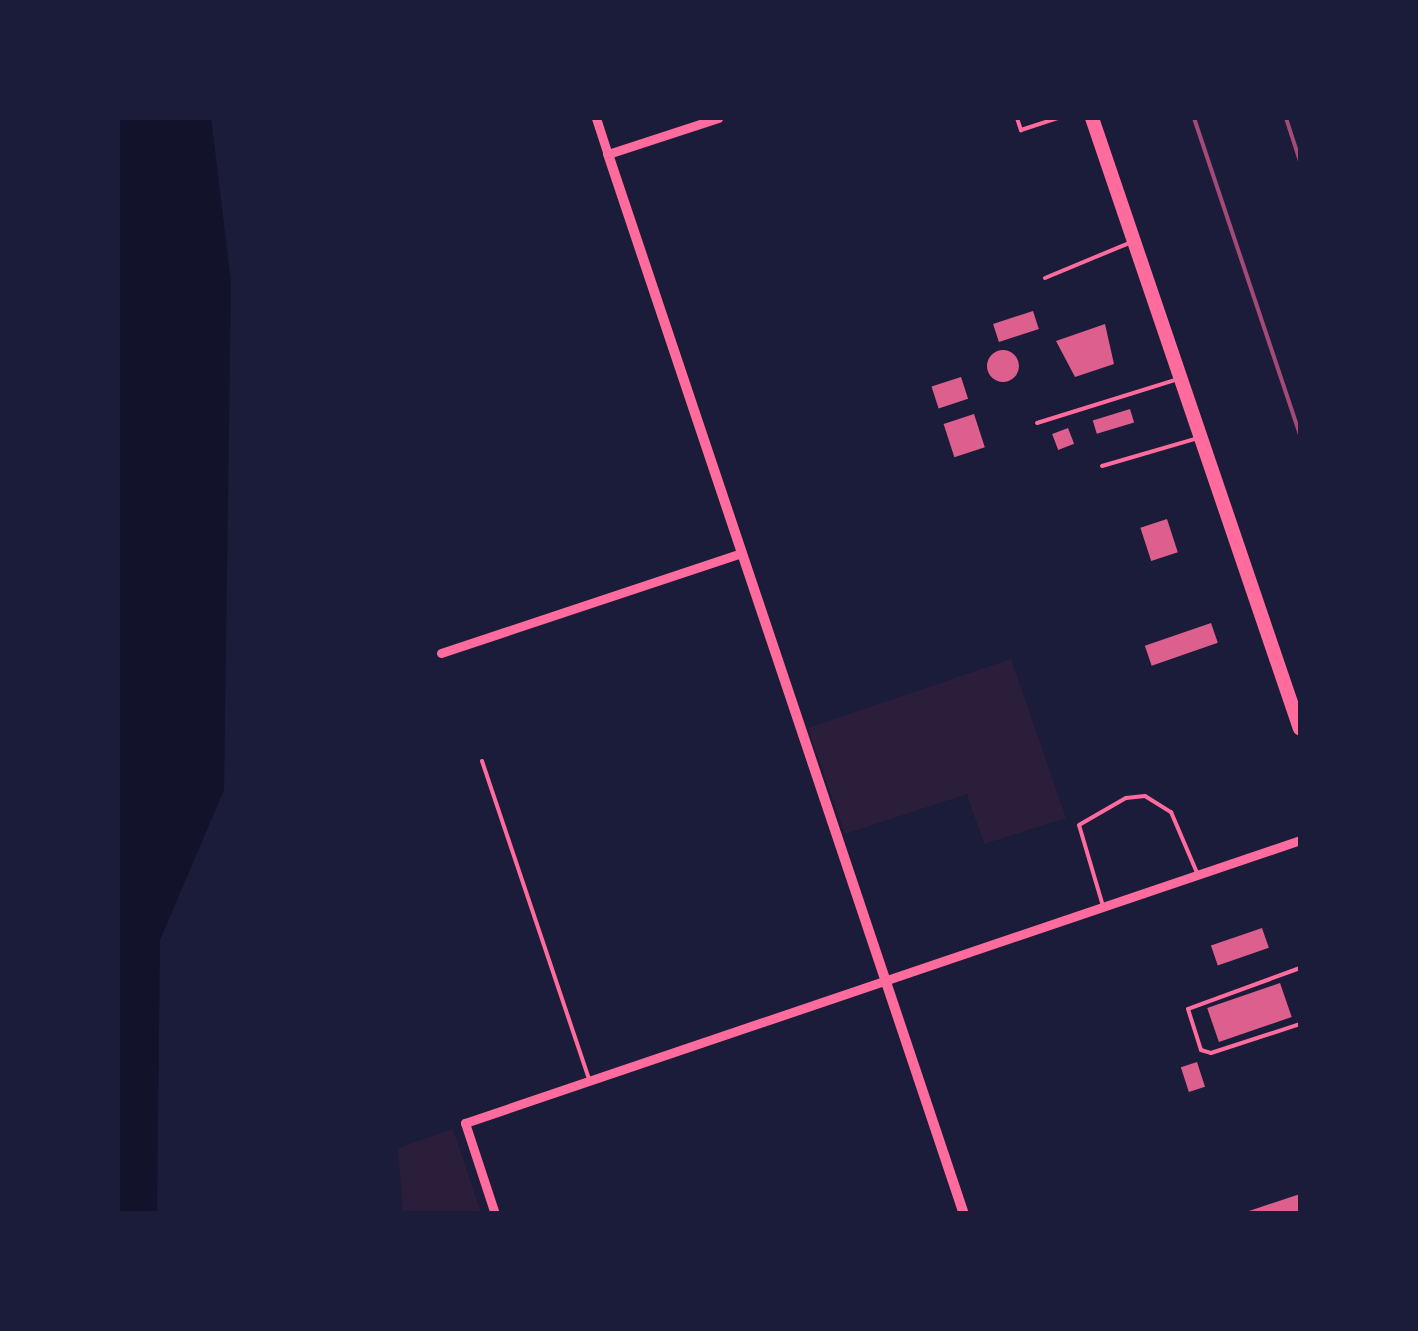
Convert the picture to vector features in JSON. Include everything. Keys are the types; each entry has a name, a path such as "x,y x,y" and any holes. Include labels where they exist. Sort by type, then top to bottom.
{"main road":[{"path":"1092,118 1300,729"}],"street":[{"path":"596,118 964,1214"},
{"path":"608,154 718,118"},
{"path":"440,652 741,553"},
{"path":"495,1214 466,1123 1300,840"}],"lane":[{"path":"1017,118 1022,130 1059,118"},
{"path":"1045,278 1134,242"},
{"path":"1037,422 1180,379"},
{"path":"1102,466 1199,438"},
{"path":"482,761 590,1081"},
{"path":"1103,907 1079,825 1113,802 1145,796 1172,812 1198,875"},
{"path":"1300,968 1188,1009 1211,1053 1300,1024"}],"shaded area":[{"path":"118,118 211,118 231,282 224,790 160,940 157,1214 118,1213"},
{"path":"1011,659 1066,818 984,844 967,794 845,834 808,728"},
{"path":"453,1129 481,1213 403,1213 398,1148"}],"building":[{"path":"1033,311 1039,329 999,342 993,324"},
{"path":"1105,324 1114,364 1075,377 1056,341"},
{"path":"1003,350 1015,354 1019,366 1015,378 1003,382 991,378 987,366 991,354"},
{"path":"961,377 968,399 939,408 932,387"},
{"path":"1130,409 1134,422 1097,434 1093,420"},
{"path":"974,414 985,447 954,457 944,424"},
{"path":"1068,428 1074,444 1058,450 1052,434"},
{"path":"1167,519 1178,552 1151,561 1140,528"},
{"path":"1211,623 1218,643 1152,666 1145,646"},
{"path":"1262,928 1269,948 1218,965 1211,946"},
{"path":"1280,983 1292,1017 1219,1042 1207,1008"},
{"path":"1197,1062 1205,1087 1189,1092 1181,1067"},
{"path":"1300,1194 1300,1214 1243,1214 1243,1213"}],"railway":[{"path":"1194,118 1300,435"},
{"path":"1286,118 1300,161"}]}
